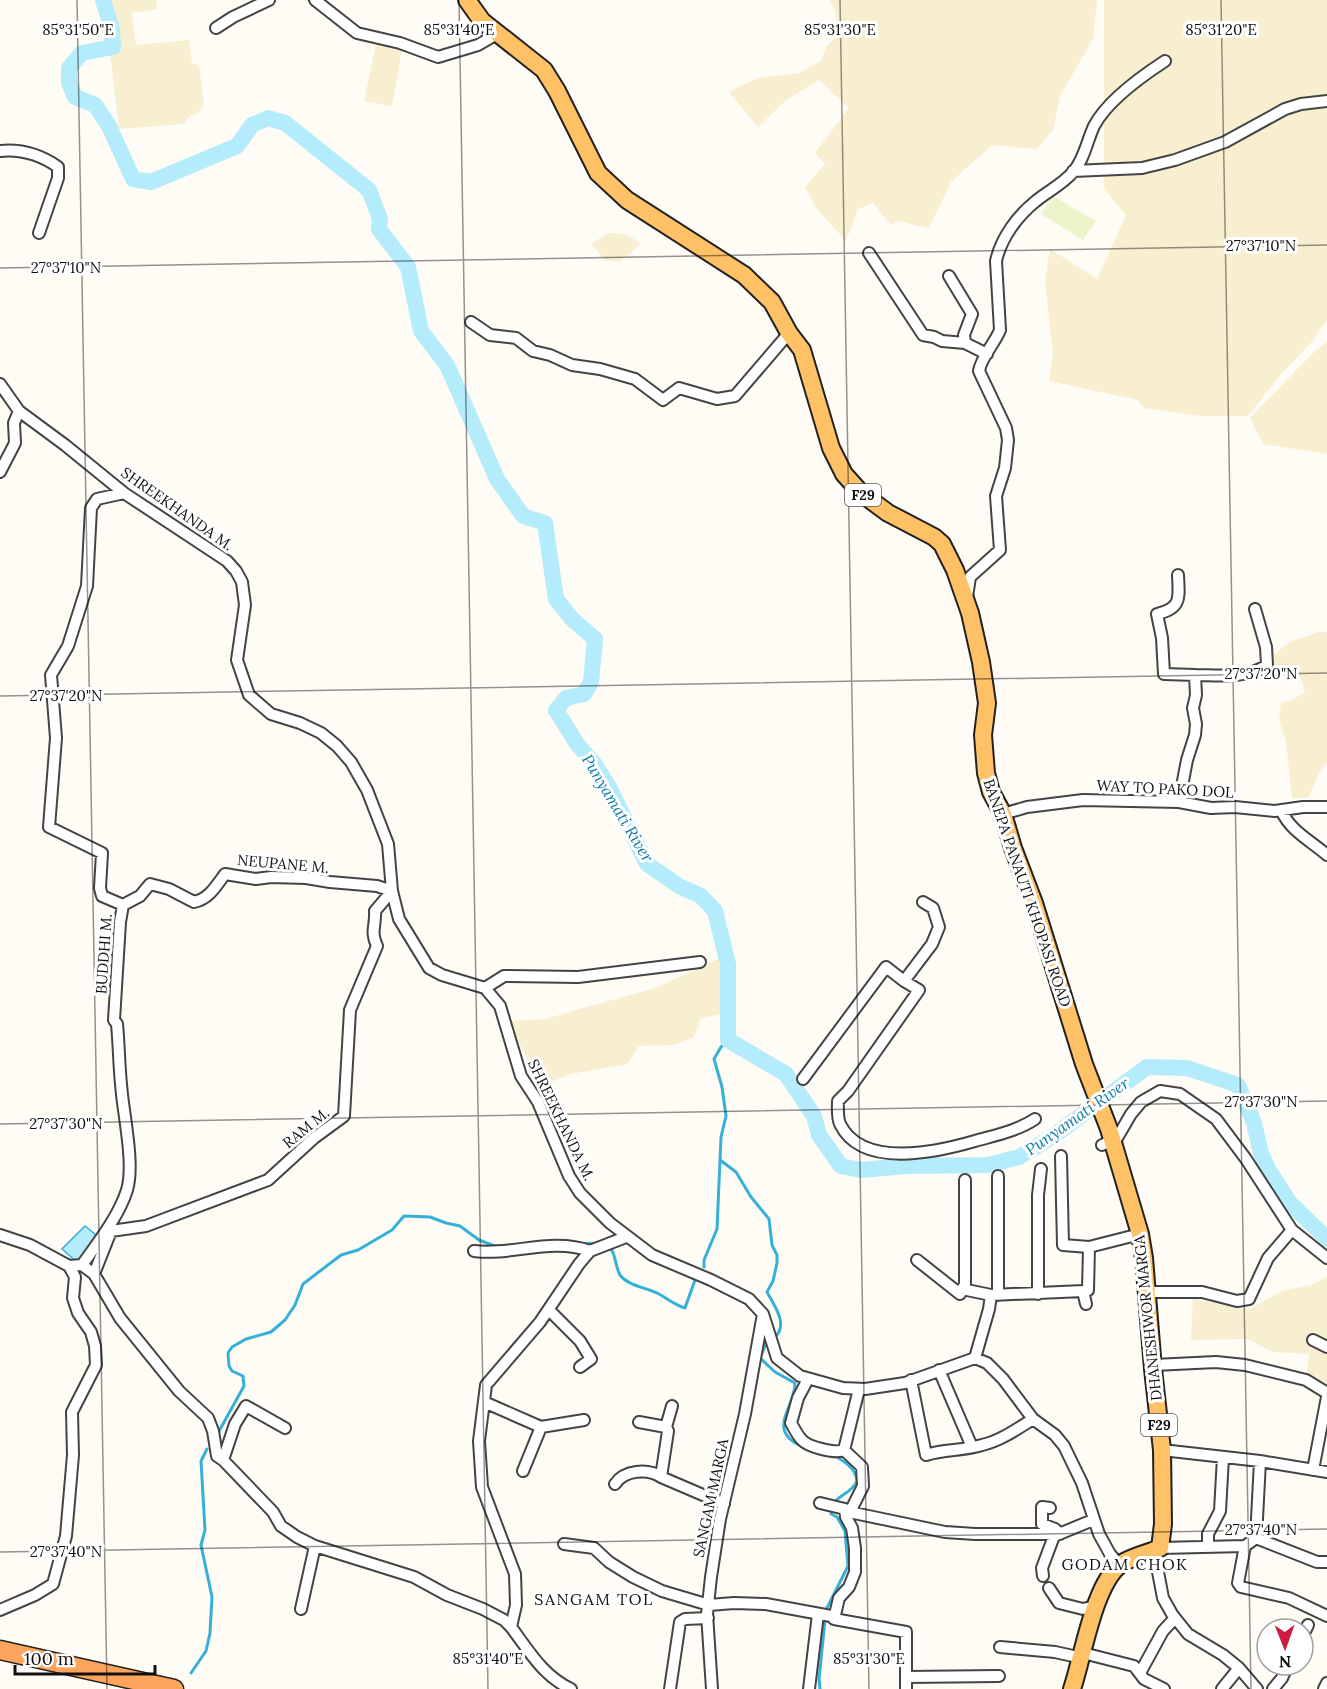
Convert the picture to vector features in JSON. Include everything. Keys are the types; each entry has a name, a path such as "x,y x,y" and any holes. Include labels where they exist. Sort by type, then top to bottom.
{"highway":[{"path":"0,1650 174,1689"}],"main road":[{"name":"BANEPA PANAUTI KHOPASI ROAD","path":"466,0 482,21 544,70 598,173 627,200 744,275 772,302 789,333 802,350 831,448 844,474 861,493 888,513 934,537 942,544 966,600 981,662 987,703 983,735 986,773 991,792 1003,814 1034,903 1108,1138"},
{"name":"DHANESHWOR MARGA","path":"1108,1138 1140,1234 1144,1258 1162,1450 1163,1524 1157,1550"},
{"path":"1072,1689 1095,1606 1108,1578 1120,1565 1157,1550"}],"street":[{"path":"216,28 269,0"},
{"path":"315,0 354,31 438,57 478,45 497,34"},
{"path":"966,600 970,577 1000,550 996,496 1005,468 1008,440 1006,428 979,371 980,365 1000,330 996,261 998,250 1024,210 1073,171 1086,149 1095,124 1108,109 1139,79 1166,61"},
{"path":"1073,171 1142,168 1175,160 1225,142 1285,109 1301,104 1327,101"},
{"path":"0,151 19,150 58,167 58,178 39,233"},
{"path":"869,253 923,335 942,341 965,344 987,354"},
{"path":"949,276 972,314 964,335 965,344"},
{"path":"471,322 490,335 516,338 533,351 550,355 572,365 600,369 635,380 663,400 679,388 717,399 735,396 789,333"},
{"name":"SHREEKHANDA M.","path":"0,385 19,411 65,445 124,494 227,561 236,571 242,582 245,605 237,660 249,695 271,714 300,723 321,733 351,762 367,790 388,844 392,891 399,919 429,968 442,975 485,988 501,1006 521,1076 538,1102 569,1176 580,1193 624,1238 652,1256 711,1280 749,1299 763,1314"},
{"path":"0,472 15,443 14,423 19,411"},
{"name":"BUDDHI M.","path":"82,1265 108,1228 127,1190 129,1160 117,1024 114,1020 123,905 102,896 100,888 102,853 49,827 56,738 51,675 68,646 87,586 91,508 97,499 124,494"},
{"path":"1178,575 1180,590 1176,606 1169,611 1157,614 1162,638 1164,674 1232,675 1267,666 1266,647 1255,609"},
{"path":"1179,802 1186,759 1195,735 1196,724 1193,708 1196,695 1195,675"},
{"name":"WAY TO PAKO DOL","path":"1003,814 1027,807 1083,800 1179,802 1211,808 1281,810 1327,807"},
{"path":"1281,810 1286,821 1296,833 1327,855"},
{"name":"NEUPANE M.","path":"123,905 140,896 150,884 169,888 194,902 211,894 225,874 256,879 306,878 377,886 392,891"},
{"name":"RAM M.","path":"94,1274 111,1231 146,1226 268,1180 314,1138 344,1116 350,1010 377,946 372,935 376,920 375,911 392,891"},
{"path":"904,981 932,944 939,927 933,908 923,903"},
{"path":"485,988 504,976 578,977 700,962"},
{"path":"803,1079 886,967 919,990 848,1091 838,1101 840,1123 850,1137 866,1148 887,1154 934,1150 954,1148 1022,1128 1035,1119"},
{"path":"1108,1138 1117,1138 1131,1113 1141,1102 1160,1091 1180,1094 1216,1119 1246,1159 1292,1230 1327,1258"},
{"path":"1061,1156 1063,1245 1089,1247 1140,1234"},
{"path":"1038,1294 1038,1195 1041,1168"},
{"path":"975,1358 995,1295 998,1176"},
{"path":"917,1260 960,1294 965,1284 965,1180"},
{"path":"1147,1292 1202,1292 1238,1301 1249,1299 1268,1258 1292,1230"},
{"path":"0,1235 30,1245 69,1266 82,1265 94,1274 127,1326 179,1391 208,1418 213,1431 217,1456 273,1512 281,1526 315,1546 414,1577 447,1595 483,1609 512,1627 546,1673 557,1683 571,1689"},
{"path":"512,1627 516,1605 515,1574 482,1487 478,1441 486,1385 514,1355 549,1310 579,1264 595,1250 624,1238"},
{"path":"474,1251 488,1253 545,1246 595,1250"},
{"path":"962,1289 995,1295 1088,1290 1089,1247"},
{"path":"0,1610 35,1595 53,1584 66,1536 73,1455 72,1412 96,1365 96,1346 91,1332 78,1313 73,1298 75,1277 69,1266"},
{"path":"1083,1291 1086,1304"},
{"path":"549,1310 580,1341 591,1359 579,1367"},
{"path":"763,1314 777,1358 800,1376 843,1388 881,1388 975,1358 987,1363 1033,1419 1055,1435 1064,1446 1082,1483 1093,1520 1110,1554 1120,1565"},
{"name":"SANGAM MARGA","path":"712,1689 708,1618 711,1577 763,1314"},
{"path":"1313,1340 1327,1347"},
{"path":"1154,1365 1216,1362 1245,1365 1306,1380 1327,1395 1313,1470"},
{"path":"939,1370 972,1447"},
{"path":"808,1379 798,1398 791,1423 803,1442 826,1450 839,1452 844,1450"},
{"path":"911,1380 926,1455 995,1441 1033,1419"},
{"path":"844,1450 859,1389"},
{"path":"483,1402 542,1427 584,1420"},
{"path":"223,1460 235,1424 246,1406 285,1428"},
{"path":"662,1477 668,1431 666,1427 672,1406"},
{"path":"639,1422 666,1427"},
{"path":"523,1470 542,1427"},
{"path":"834,1620 839,1598 849,1587 855,1572 852,1528 846,1517 862,1486 862,1467 844,1450"},
{"path":"1162,1450 1260,1461 1327,1472"},
{"path":"1208,1546 1208,1534 1220,1511 1223,1457"},
{"path":"1256,1538 1260,1461"},
{"path":"615,1484 627,1473 654,1472 724,1504"},
{"path":"820,1503 945,1532 975,1534 1057,1535 1093,1520"},
{"path":"1043,1576 1042,1568 1057,1535 1055,1529 1042,1524 1042,1507 1050,1508"},
{"path":"1256,1538 1245,1546 1157,1550 1163,1598 1175,1618 1188,1634 1223,1655 1239,1668 1257,1689"},
{"path":"1256,1538 1317,1562 1327,1562"},
{"path":"564,1544 594,1548 609,1562 633,1577 662,1591 709,1605 765,1604 831,1616 834,1620 906,1632 906,1689"},
{"path":"301,1609 315,1546"},
{"path":"1245,1546 1238,1582 1241,1587 1289,1598 1327,1616"},
{"path":"1049,1588 1059,1603 1083,1609 1095,1606"},
{"path":"809,1689 818,1614"},
{"path":"670,1689 680,1622 685,1619 708,1618"},
{"path":"1140,1673 1163,1631 1175,1618"},
{"path":"1000,1647 1082,1655 1134,1666 1144,1679 1164,1689"},
{"path":"1222,1689 1239,1668"},
{"path":"906,1677 999,1676"},
{"path":"1273,1689 1282,1677"},
{"path":"1324,1689 1327,1683"}],"shaded area":[{"path":"107,0 156,0 157,9 132,13 136,45 189,40 192,64 199,65 204,105 197,114 190,115 184,124 119,129 106,16 110,15"},
{"path":"830,0 1097,0 1093,39 1060,96 1053,130 1037,149 992,145 951,182 929,228 897,221 891,225 873,203 858,209 846,241 816,208 805,187 825,164 815,153 849,108 819,80 786,100 758,127 729,92 758,78 800,73 821,61 828,45 839,35 835,10"},
{"path":"1104,0 1327,0 1327,320 1310,344 1282,373 1248,416 1200,416 1144,408 1138,400 1049,381 1053,354 1045,281 1050,249 1097,279 1126,215 1104,189"},
{"path":"376,44 402,50 392,106 364,101"},
{"path":"608,233 626,234 641,244 620,262 605,260 591,244"},
{"path":"1327,342 1327,454 1263,444 1250,418 1312,354"},
{"path":"1319,632 1327,632 1327,763 1320,771 1308,798 1292,798 1286,742 1279,720 1281,703 1305,692 1300,676 1275,677 1272,656 1290,642"},
{"path":"722,957 726,973 723,976 727,1013 701,1018 694,1037 674,1045 639,1046 627,1064 571,1074 535,1088 528,1060 511,1021 545,1019 658,987"},
{"path":"1327,1276 1327,1391 1306,1379 1309,1354 1273,1352 1248,1339 1191,1340 1193,1299 1250,1309 1281,1291 1312,1285"}],"green space":[{"path":"1053,196 1096,221 1083,240 1041,214"}],"water":[{"path":"85,1226 96,1235 98,1242 78,1263 62,1249"}],"waterway":[{"name":"Punyamati River","path":"103,0 112,29 113,47 82,53 69,68 69,83 75,97 95,105 109,126 133,179 151,182 237,146 252,125 268,118 285,123 369,190 380,219 379,229 408,267 421,331 447,365 497,479 523,516 545,523 556,599 572,619 595,639 591,682 584,694 566,698 556,710 577,744 594,763 610,789 647,864 679,886 701,896 715,911 728,964 728,1040 786,1074 814,1116 819,1135 841,1166 861,1170 906,1166 988,1165 1019,1157 1052,1137 1147,1067 1187,1068 1238,1085 1254,1123 1261,1153 1268,1169 1290,1203 1327,1239"},
{"path":"704,1267 704,1260 717,1229 721,1137 726,1116 722,1087 714,1059 728,1040"},
{"path":"720,1160 736,1172 751,1197 769,1219 777,1263 773,1281 767,1292 780,1319 781,1325 777,1335"},
{"path":"218,1433 244,1386 243,1376 232,1371 229,1366 228,1353 232,1347 246,1339 271,1332 285,1320 295,1305 303,1284 341,1255 358,1250 392,1230 404,1216 430,1217 460,1226 479,1240 497,1247 530,1243"},
{"path":"579,1244 599,1243"},
{"path":"610,1247 618,1272 624,1279 659,1294 681,1307 685,1308 695,1280 698,1279"},
{"path":"767,1341 760,1358 775,1372 795,1383 784,1426 792,1440 803,1447"},
{"path":"191,1673 206,1651 210,1633 212,1597 201,1545 205,1530 201,1461 207,1449"},
{"path":"833,1455 852,1469 857,1481 834,1503"},
{"path":"826,1610 848,1566 845,1531 837,1517 831,1514 832,1510"},
{"path":"820,1689 825,1620"}],"district":[{"name":"GODAM CHOK","path":"1125,1564"},
{"name":"SANGAM TOL","path":"594,1599"}]}
